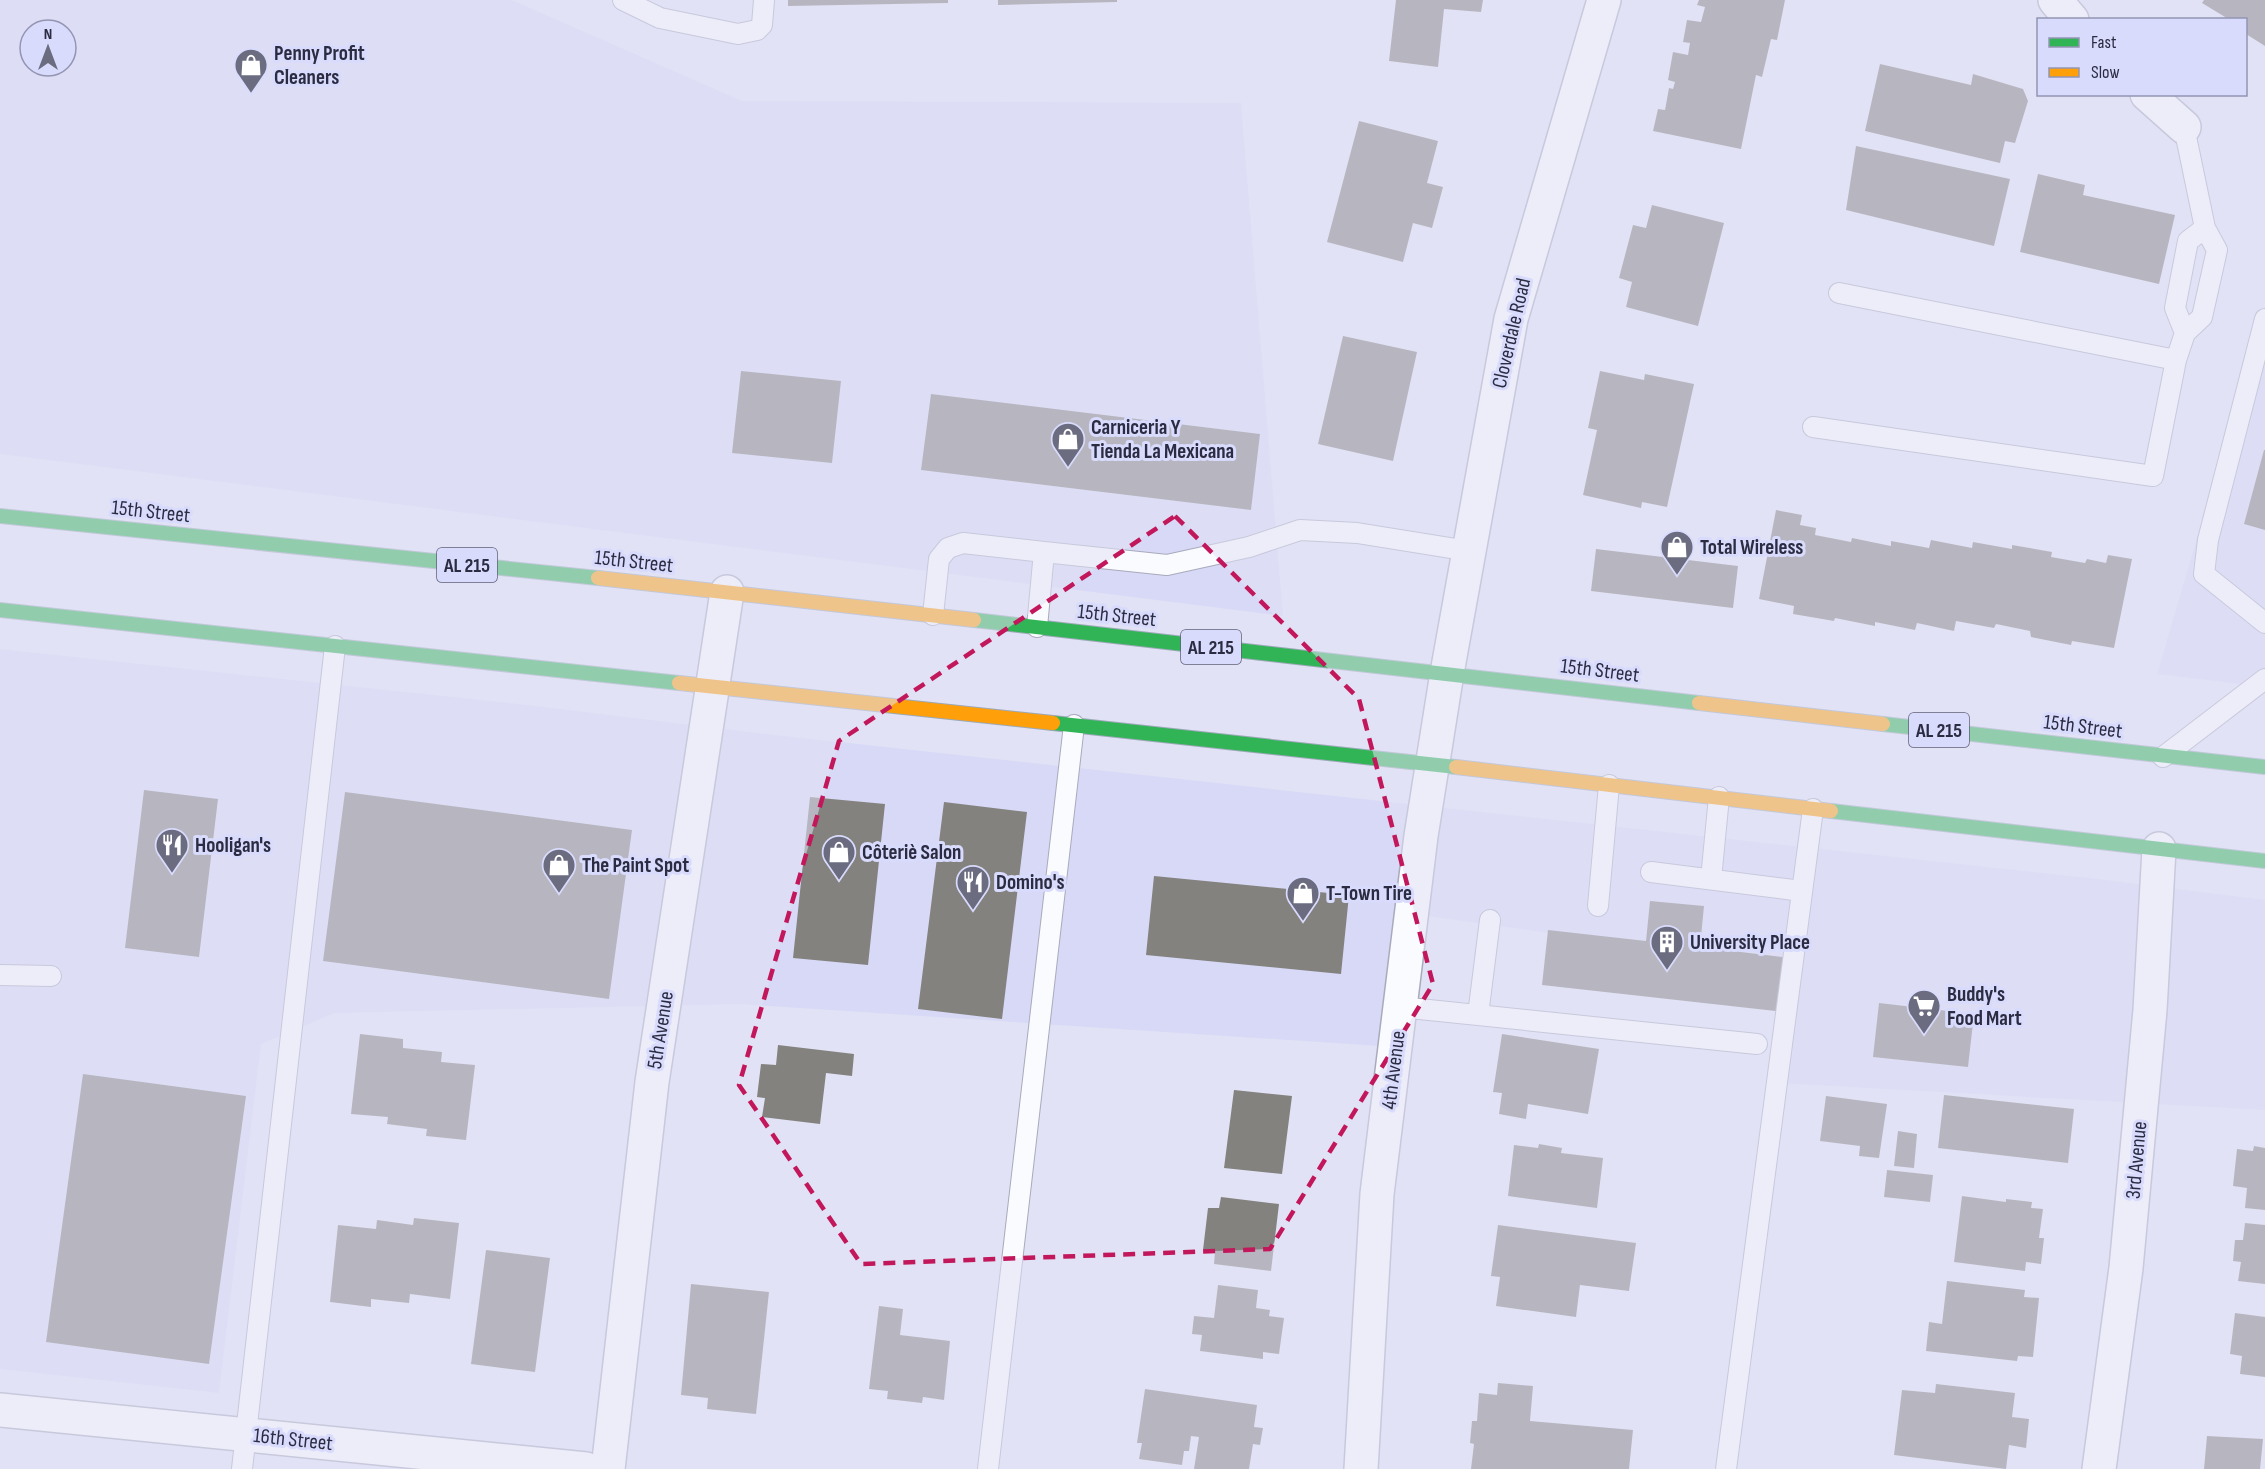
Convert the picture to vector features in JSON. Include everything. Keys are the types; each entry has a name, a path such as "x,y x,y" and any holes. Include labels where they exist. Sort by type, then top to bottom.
{"main road":[{"name":"15th Street","path":"0,516 727,592 2265,767"},
{"path":"0,610 1432,763 2265,861"}],"street":[{"name":"Cloverdale Road","path":"1447,673 1511,319 1604,0"},
{"path":"2055,0 2070,18"},
{"path":"2149,96 2184,127"},
{"name":"5th Avenue","path":"608,1469 652,1082 727,592"},
{"name":"4th Avenue","path":"1361,1469 1377,1194 1432,763 1447,673"},
{"name":"3rd Avenue","path":"2099,1469 2126,1268 2150,1010 2159,849"},
{"name":"16th Street","path":"0,1410 586,1469"}],"lane":[{"path":"623,0 660,18 738,34 757,30 762,25 764,0"},
{"path":"1813,427 2152,476 2176,360 2186,333 2202,317 2217,250 2205,228 2184,127"},
{"path":"2186,333 2175,308 2188,241 2205,228"},
{"path":"1839,293 2176,360"},
{"path":"2265,319 2208,540 2204,574 2265,622"},
{"path":"933,615 939,560 948,548 963,543 1167,565 1249,547 1300,530 1357,533 1469,551"},
{"path":"1037,627 1044,552"},
{"path":"242,1469 335,646"},
{"path":"2163,757 2265,679"},
{"path":"988,1469 1074,725"},
{"path":"1598,906 1609,784"},
{"path":"1711,879 1719,797"},
{"path":"1726,1469 1813,809"},
{"path":"1651,872 1802,891"},
{"path":"1478,1015 1490,920"},
{"path":"0,975 51,976"},
{"path":"1400,1007 1757,1044"}],"highlighted area":[{"path":"1175,516 1359,699 1433,984 1270,1249 861,1264 739,1085 839,741"}],"shaded area":[{"path":"0,0 512,0 742,101 1241,103 1283,616 0,454"},
{"path":"2265,307 2265,687 2157,674"},
{"path":"0,649 528,705 775,735 2098,879 2265,900 2265,1110 1776,1083 1792,967 1413,914 1396,1047 739,1004 335,1013 261,1044 219,1393 0,1369"}],"building":[{"path":"788,0 948,0 948,3 788,6"},
{"path":"998,0 1117,0 1117,2 998,5"},
{"path":"1396,0 1483,0 1481,12 1444,9 1438,67 1389,61"},
{"path":"1699,0 1785,0 1777,40 1771,39 1762,77 1756,75 1741,149 1653,131 1658,109 1665,110 1669,88 1673,89 1675,82 1668,80 1673,52 1688,55 1690,43 1683,42 1687,20 1701,22 1705,7 1697,5"},
{"path":"2204,0 2265,0 2265,46 2247,35 2247,18 2227,18 2202,3"},
{"path":"1880,64 1971,85 1973,74 2023,89 2028,101 2015,143 2005,141 2000,163 1865,131"},
{"path":"1359,121 1438,141 1427,183 1443,187 1432,228 1413,223 1403,262 1327,242"},
{"path":"1856,146 2010,179 1994,246 1846,210"},
{"path":"2038,174 2085,185 2083,195 2175,215 2159,284 2020,252"},
{"path":"1652,205 1724,223 1698,326 1626,307 1632,282 1619,278 1633,225 1646,228"},
{"path":"1343,336 1417,352 1393,461 1318,444"},
{"path":"741,371 841,381 832,463 732,453"},
{"path":"1600,371 1644,380 1645,374 1694,384 1667,507 1642,502 1641,508 1583,495 1597,430 1588,428"},
{"path":"931,394 1260,434 1251,510 921,470"},
{"path":"2265,450 2265,530 2244,524"},
{"path":"1776,510 1802,515 1800,525 1816,528 1815,535 1851,542 1852,538 1891,546 1891,541 1929,548 1931,540 1972,548 1973,542 2012,549 2012,545 2052,552 2051,557 2085,563 2087,559 2106,563 2108,555 2132,559 2114,648 2072,641 2071,645 2031,637 2030,631 1996,624 1994,628 1956,621 1954,631 1917,623 1915,630 1875,622 1875,626 1835,618 1834,621 1793,614 1794,606 1759,599"},
{"path":"1596,549 1738,566 1733,608 1591,591"},
{"name":"Hooligan's","path":"144,790 218,799 199,957 125,948"},
{"path":"345,792 632,830 609,999 323,961"},
{"name":"Côteriè Salon","path":"810,797 885,804 868,965 793,958"},
{"name":"Domino's","path":"944,802 1027,812 1002,1019 918,1009"},
{"path":"1154,876 1349,895 1341,974 1146,955"},
{"name":"University Place","path":"1650,901 1704,906 1700,947 1791,958 1785,1012 1542,985 1548,930 1646,941"},
{"name":"Buddy's Food Mart","path":"1879,1003 1974,1014 1968,1067 1873,1057"},
{"path":"360,1034 403,1039 403,1048 442,1052 441,1062 475,1065 466,1140 426,1136 427,1129 387,1124 388,1117 351,1114"},
{"path":"1502,1034 1599,1049 1588,1114 1528,1104 1526,1119 1499,1114 1502,1093 1493,1092"},
{"path":"778,1045 854,1054 852,1076 826,1073 820,1124 762,1117 765,1098 757,1097 761,1064 776,1065"},
{"path":"83,1074 246,1096 209,1364 46,1342"},
{"path":"1234,1090 1292,1096 1282,1174 1224,1168"},
{"path":"1944,1095 2074,1109 2068,1163 1938,1148"},
{"path":"1826,1096 1887,1104 1879,1158 1859,1156 1860,1146 1820,1141"},
{"path":"1898,1131 1917,1134 1914,1168 1894,1166"},
{"path":"1539,1144 1562,1148 1561,1153 1603,1158 1597,1208 1508,1196 1514,1145 1538,1148"},
{"path":"2254,1146 2265,1148 2265,1210 2245,1208 2247,1188 2233,1186 2237,1149 2253,1151"},
{"path":"1887,1170 1933,1175 1930,1202 1884,1197"},
{"path":"1962,1196 2006,1202 2006,1199 2032,1202 2031,1208 2043,1209 2039,1238 2044,1238 2041,1264 2026,1262 2025,1271 1954,1262"},
{"path":"1221,1197 1279,1204 1271,1271 1214,1264 1215,1252 1203,1250 1208,1208 1219,1208"},
{"path":"414,1218 459,1223 450,1299 410,1294 409,1303 371,1299 371,1307 330,1302 338,1225 376,1229 377,1220 413,1225"},
{"path":"2245,1223 2265,1225 2265,1284 2238,1281 2241,1262 2233,1261 2235,1240 2243,1240"},
{"path":"1498,1225 1636,1243 1629,1291 1580,1285 1576,1317 1496,1306 1500,1277 1491,1276"},
{"path":"486,1250 550,1258 535,1372 471,1364"},
{"path":"1947,1281 2025,1290 2024,1297 2039,1298 2033,1357 2018,1356 2017,1361 1926,1351 1929,1322 1942,1324"},
{"path":"691,1284 769,1292 756,1414 707,1409 708,1398 681,1395"},
{"path":"1218,1285 1258,1290 1256,1308 1270,1310 1269,1316 1284,1318 1279,1354 1263,1352 1263,1359 1200,1351 1202,1335 1192,1334 1194,1316 1214,1318"},
{"path":"879,1306 903,1309 900,1335 950,1341 944,1400 923,1397 922,1403 887,1399 888,1391 869,1389"},
{"path":"2235,1313 2265,1317 2265,1377 2240,1374 2242,1356 2230,1354"},
{"path":"1498,1383 1533,1386 1530,1421 1633,1430 1629,1469 1471,1469 1474,1444 1470,1443 1472,1421 1477,1421 1479,1393 1497,1395"},
{"path":"1936,1384 2015,1393 2012,1417 2029,1419 2026,1448 2009,1445 2006,1469 1894,1455 1902,1390 1935,1393"},
{"path":"1145,1389 1257,1405 1254,1427 1263,1428 1260,1445 1253,1444 1249,1469 1194,1469 1199,1437 1191,1436 1189,1451 1184,1451 1182,1465 1139,1459 1142,1443 1137,1443"},
{"path":"2207,1436 2263,1439 2260,1469 2204,1469"}],"traffic: fast":[{"path":"0,516 598,578"},
{"path":"0,610 679,683"},
{"path":"974,620 1699,703"},
{"path":"1053,723 1456,767"},
{"path":"1883,724 2265,767"},
{"path":"1831,811 2265,861"}],"traffic: slow":[{"path":"598,578 974,620"},
{"path":"679,683 1053,723"},
{"path":"1699,703 1883,724"},
{"path":"1456,767 1831,811"}],"place":[{"name":"Penny Profit Cleaners","path":"251,94"},
{"name":"Carniceria Y Tienda La Mexicana","path":"1068,468"},
{"name":"Total Wireless","path":"1677,576"},
{"name":"Hooligan's","path":"172,874"},
{"name":"Côteriè Salon","path":"839,881"},
{"name":"The Paint Spot","path":"559,894"},
{"name":"Domino's","path":"973,911"},
{"name":"T-Town Tire","path":"1303,922"},
{"name":"University Place","path":"1667,971"},
{"name":"Buddy's Food Mart","path":"1924,1035"}]}
